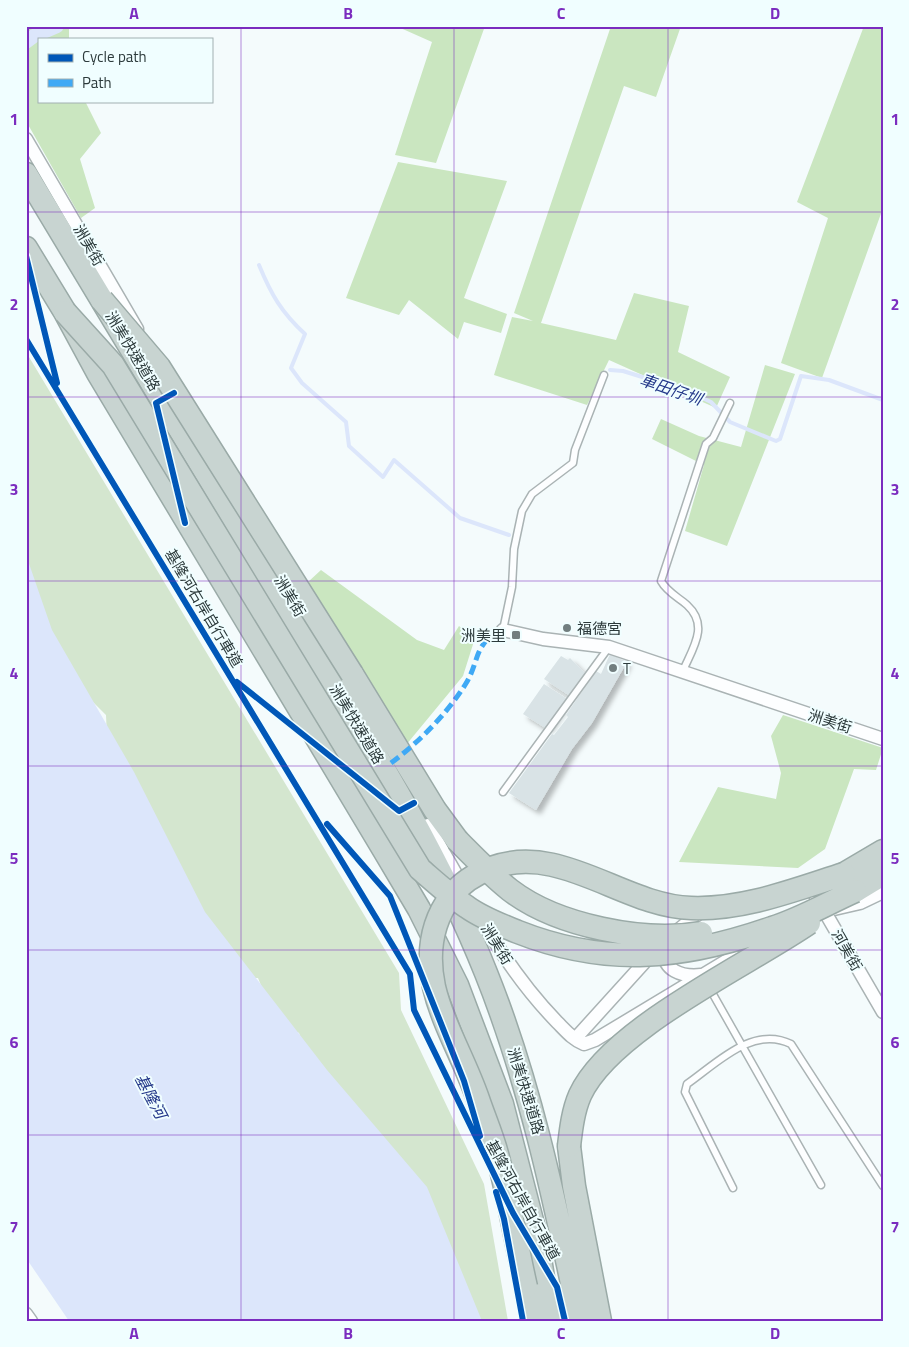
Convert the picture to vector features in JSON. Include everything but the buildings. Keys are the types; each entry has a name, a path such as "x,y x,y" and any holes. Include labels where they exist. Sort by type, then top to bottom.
{"highway":[{"name":"洲美快速道路","path":"26,174 376,754 444,875 486,973 522,1072 542,1143 580,1321"},
{"name":"洲美快速道路","path":"26,248 65,312 98,373 419,909 457,985 502,1104 537,1240 550,1321"},
{"path":"102,300 159,367 313,611 434,810 457,840 511,891 546,911 614,932 653,937 688,936 726,929 764,918 816,892 883,874"},
{"path":"65,312 113,366 420,869 468,908 495,923 546,943 627,956 697,949 774,928 850,883"},
{"path":"600,1321 574,1186 569,1146 573,1117 580,1094 593,1074 613,1052 634,1034 677,1005 784,941 883,851"},
{"path":"535,1321 497,1153 473,1082 434,986 430,953 434,926 445,904 457,888 476,874 502,864 526,862 552,864 661,902 688,908 720,907 850,883"}],"street":[{"name":"洲美街","path":"26,139 78,225 281,581 414,803 501,954 532,996 574,1039"},
{"name":"洲美街","path":"503,630 543,639 609,647 883,739"},
{"path":"883,860 837,881 811,888 745,894 716,902 698,912 666,940 574,1039 584,1044 595,1040 790,922 824,910 860,903 883,892"},
{"name":"河美街","path":"811,888 883,1012"},
{"path":"666,940 664,955 671,969 689,976 702,975"},
{"path":"26,1314 31,1321"}],"lane":[{"name":"洲美街","path":"503,630 512,587 514,549 522,511 532,494 573,463 575,450 604,375"},
{"path":"682,673 700,631 698,617 688,605 665,588 661,581 706,444 713,438 730,403"},
{"path":"503,792 609,647"},
{"path":"702,975 821,1184"},
{"path":"733,1188 685,1092 687,1084 742,1044 769,1039 780,1039 791,1044 883,1186"}],"green space":[{"path":"34,26 69,26 69,38 38,38 38,102 86,102 101,133 80,159 95,208 81,218 26,121 26,29"},
{"path":"396,26 485,26 436,163 395,155 432,42"},
{"path":"611,26 681,26 656,97 624,86 541,323 616,340 634,293 689,306 678,352 730,377 716,408 609,360 587,405 494,375 512,317 533,321 514,313"},
{"path":"864,26 883,26 883,208 822,378 781,363 828,218 797,202"},
{"path":"398,162 507,181 464,298 507,314 501,333 464,322 458,339 409,300 399,315 346,298"},
{"path":"26,352 399,973 401,1010 484,1184 508,1321 462,1321 304,1047 299,1033 283,1023 278,1017 269,1003 258,978 240,978 107,738 106,715 93,702 58,653 26,564"},
{"path":"765,365 795,374 727,546 685,531 704,465 652,439 661,419 699,436 741,447"},
{"path":"321,570 417,640 444,650 459,626 475,638 463,676 406,745 308,582"},
{"path":"783,715 883,748 876,770 854,769 825,849 798,868 679,862 718,787 776,799 781,773 771,736"}],"water":[{"name":"基隆河","path":"26,555 52,630 134,772 205,912 327,1070 427,1187 482,1321 69,1321 26,1258"}],"waterway":[{"path":"26,42 34,36 57,26"},
{"path":"259,265 278,302 289,318 305,334 291,368 302,383 346,422 349,446 383,477 394,460 460,518 509,535"},
{"name":"車田仔圳","path":"610,370 623,371 687,391 711,402 730,422 776,441 780,439 801,376 829,380 883,400"}],"marked path":[{"path":"391,763 422,737 441,717 470,677 482,647 493,635 503,630"}],"cycle path":[{"path":"26,256 57,383"},
{"name":"基隆河右岸自行車道","path":"26,339 410,974 414,1010 513,1213 557,1287 565,1321"},
{"path":"174,393 156,403 185,523"},
{"path":"237,682 399,811 414,803"},
{"name":"基隆河右岸自行車道","path":"327,824 390,896 464,1081 480,1136"},
{"path":"496,1192 504,1219 523,1321"}],"place":[{"name":"福德宮","path":"567,628"},
{"name":"洲美里","path":"516,635"},
{"name":"T","path":"613,668"}]}
